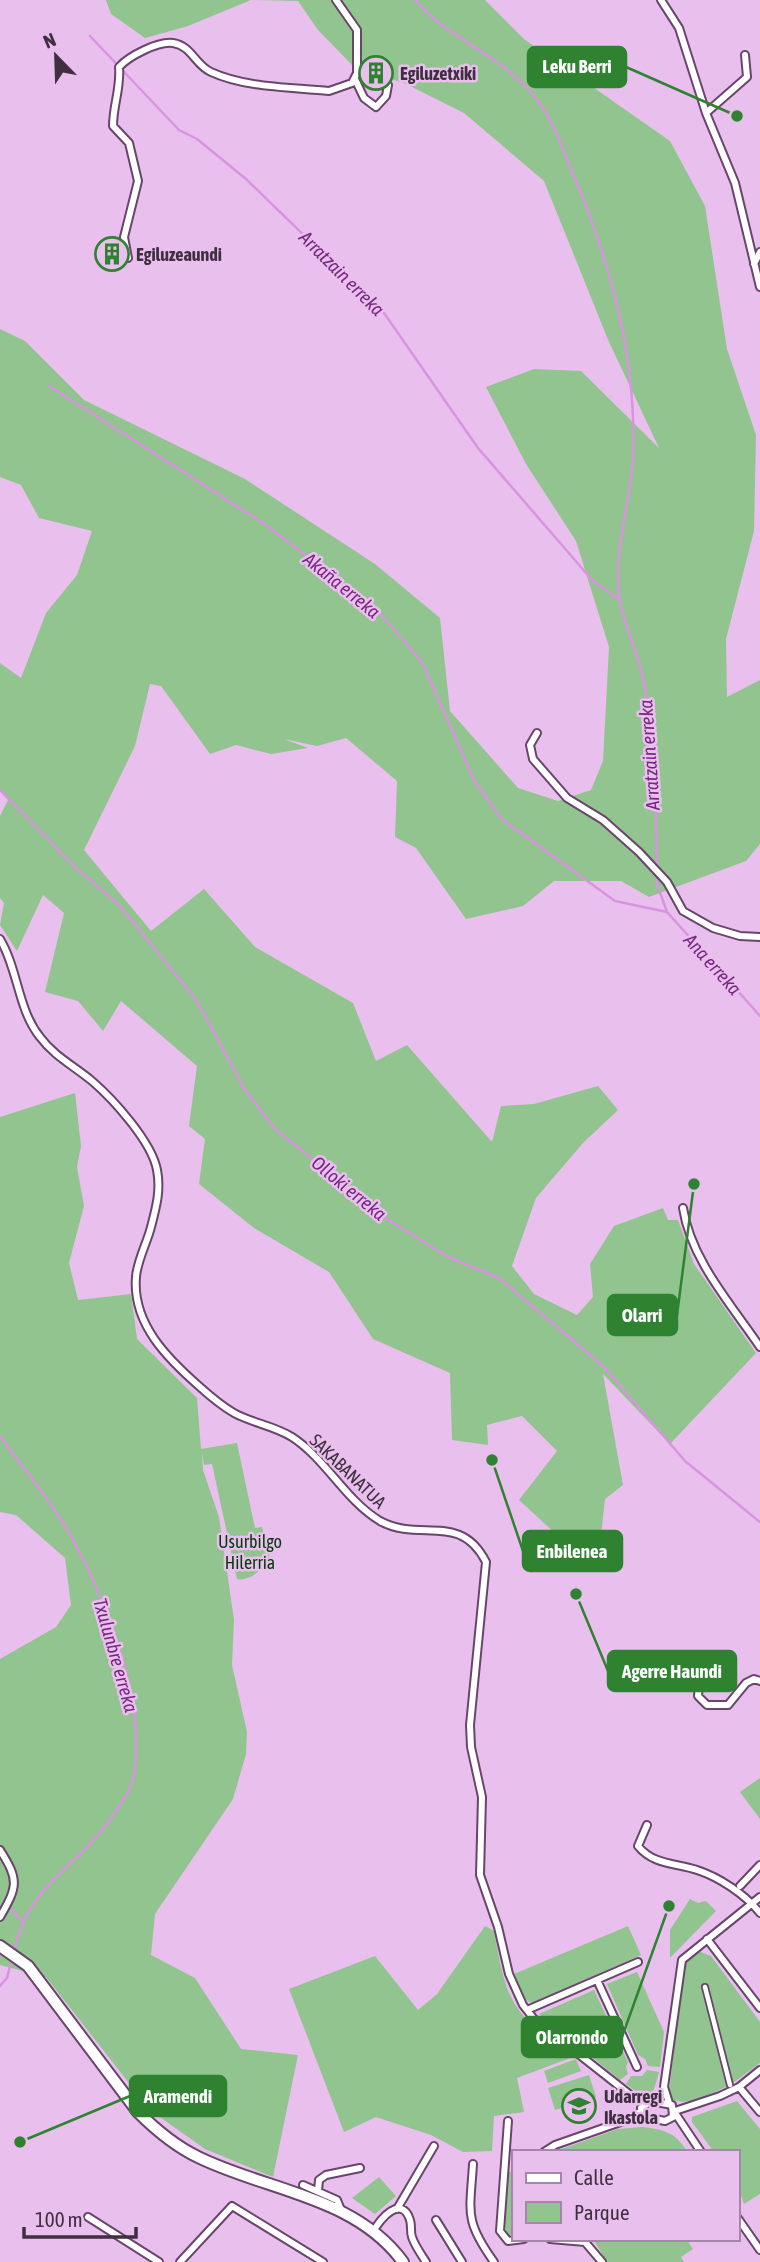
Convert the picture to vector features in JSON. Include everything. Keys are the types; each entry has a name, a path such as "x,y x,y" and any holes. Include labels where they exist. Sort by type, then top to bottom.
{"highway":[{"path":"0,1947 28,1966 138,2112 167,2138 212,2163 341,2211 374,2231 403,2262"}],"street":[{"path":"128,258 124,237 138,181 128,144 113,126 113,105 120,84 121,65 127,58 170,43 186,47 208,72 237,80 330,91 342,89 355,79 357,73 357,30 336,0"},
{"path":"661,0 679,28 706,113 735,183 760,287"},
{"path":"706,113 747,77 745,55"},
{"path":"355,79 364,98 376,107 386,96 388,85"},
{"path":"754,264 760,252"},
{"path":"537,733 530,745 533,760 567,798 603,820 653,867 683,911 713,928 740,936 760,937"},
{"name":"SAKABANATUA","path":"0,939 10,955 38,1035 58,1056 93,1082 120,1110 143,1140 157,1167 159,1194 136,1276 137,1302 156,1345 201,1388 233,1413 291,1436 319,1460 357,1503 380,1520 401,1530 456,1532 477,1545 486,1562 470,1725 471,1747 482,1797 480,1875 515,1989 527,2011"},
{"path":"683,1208 686,1228 696,1251 760,1347"},
{"path":"701,1664 698,1696 707,1705 728,1705 746,1683 754,1679 760,1681"},
{"path":"647,1825 638,1846 649,1856 701,1872 752,1903 760,1913"},
{"path":"0,1850 12,1869 16,1890 0,1917"},
{"path":"740,1886 760,1865"},
{"path":"700,2150 674,2112 664,2087 680,1966 687,1954 760,1897"},
{"path":"707,1939 760,2008"},
{"path":"638,1962 527,2011 633,2096 669,2103"},
{"path":"597,1980 638,2067"},
{"path":"705,1987 730,2085"},
{"path":"664,2121 671,2119 674,2112 739,2087 760,2070"},
{"path":"548,2150 632,2118 664,2087"},
{"path":"739,2087 760,2112"},
{"path":"633,2096 646,2119 664,2121 685,2130"},
{"path":"508,2121 500,2231 511,2242 515,2241"},
{"path":"374,2231 385,2214 397,2209 434,2146"},
{"path":"473,2164 471,2226 494,2262"},
{"path":"318,2191 319,2180 326,2175 360,2168"},
{"path":"303,2185 337,2200 341,2211"},
{"path":"180,2262 232,2206 323,2262"},
{"path":"397,2209 409,2218 411,2236 426,2262"},
{"path":"88,2217 159,2262"},
{"path":"436,2220 462,2262"},
{"path":"739,2220 760,2250"},
{"path":"590,2242 600,2261"}],"green space":[{"path":"106,0 251,0 188,26 145,38 111,14"},
{"path":"251,0 485,0 524,39 670,141 705,206 727,349 756,435 754,531 726,639 727,697 760,680 760,844 746,861 649,897 621,881 554,881 523,906 466,919 416,848 395,837 397,781 346,738 317,746 284,739 308,748 271,754 236,745 210,754 161,686 150,684 135,746 84,850 151,931 204,889 255,947 353,1003 376,1061 407,1045 492,1142 501,1106 534,1104 598,1086 618,1110 583,1143 536,1198 512,1266 534,1294 577,1315 593,1297 590,1264 614,1226 663,1208 668,1220 678,1220 694,1264 756,1353 670,1444 603,1374 623,1485 605,1499 600,1545 583,1559 519,1500 557,1451 522,1416 487,1425 488,1445 452,1440 450,1373 373,1339 329,1272 254,1228 199,1184 205,1139 189,1126 197,1066 121,1001 103,1031 78,1001 45,992 64,913 43,895 17,951 0,925 4,903 0,898 0,816 8,800 0,791 0,663 21,678 46,613 77,575 92,531 39,518 21,485 0,477 0,329 25,341 84,400 245,479 375,564 440,618 450,711 518,788 558,801 591,790 603,761 609,647 576,541 526,464 486,387 534,369 581,371 659,448 609,342 544,181 464,113 406,84 352,65 318,30 298,1"},
{"name":"Usurbilgo Hilerria","path":"75,1093 81,1146 77,1167 84,1206 69,1263 78,1300 131,1294 137,1339 197,1398 201,1449 237,1443 255,1528 262,1527 270,1559 251,1577 237,1579 212,1464 204,1465 202,1453 203,1470 219,1517 234,1620 232,1665 247,1732 246,1754 233,1799 155,1914 151,1955 195,1978 241,2049 298,2055 273,2177 205,2149 150,2110 46,1977 0,1965 0,1659 56,1627 71,1605 65,1558 16,1515 0,1512 0,1117"},
{"path":"760,1778 760,1819 740,1792"},
{"path":"690,1899 698,1903 706,1901 716,1911 670,1958 670,1930"},
{"path":"485,1926 494,1931 509,1992 524,2017 573,2057 517,2078 524,2112 494,2116 492,2151 463,2152 431,2135 376,2117 344,2132 289,1989 375,1956 418,2010 437,1994"},
{"path":"628,1926 641,1955 532,2003 524,1999 514,1974"},
{"path":"698,1951 711,1956 760,2022 760,2063 733,2083 707,1986 703,1987 728,2086 684,2102 671,2098 669,2091 684,1965 691,1954"},
{"path":"637,1972 664,2032 660,2067 648,2066 645,2059 638,2055 607,1984"},
{"path":"594,1990 628,2062 628,2074 620,2080 539,2014"},
{"path":"576,2059 581,2071 548,2083 544,2071"},
{"path":"647,2070 659,2072 653,2093 642,2096 626,2084 631,2076 642,2076"},
{"path":"589,2075 596,2097 555,2110 548,2088"},
{"path":"737,2101 760,2129 760,2194 744,2204 739,2190 739,2150 713,2150 692,2122 692,2117"},
{"path":"618,2129 657,2129 669,2133 686,2150 559,2150"},
{"path":"508,2172 512,2172 512,2236 506,2233"},
{"path":"379,2177 396,2196 375,2214 352,2198"},
{"path":"594,2241 687,2241 693,2249 681,2257 684,2262 607,2262"}],"waterway":[{"name":"Arratzain erreka","path":"415,0 443,26 506,69 540,104 556,132 572,171 599,241 609,276 626,348 633,421 633,459 620,547 618,583 622,611 642,673 648,705 654,775 657,868"},
{"name":"Arratzain erreka","path":"90,36 179,130 197,139 246,179 384,313 478,448 593,581 620,600"},
{"name":"Akaña erreka","path":"49,386 266,525 378,611 422,662 475,782 503,820 615,901 667,912"},
{"name":"Olloki erreka","path":"0,790 77,869 118,904 151,944 197,1001 245,1090 275,1129 387,1219 448,1257 499,1278 604,1367 685,1461 760,1522"},
{"name":"Ana erreka","path":"657,874 657,884 667,912 760,1016"},
{"name":"Txulunbre erreka","path":"0,1436 63,1523 98,1591 121,1654 129,1686 135,1719 136,1750 133,1780 126,1796 96,1838 43,1892 22,1925 15,1947"},
{"path":"12,1910 23,1921"},
{"name":"Txulunbre erreka","path":"0,1986 7,1978 11,1962"}],"place":[{"name":"Egiluzetxiki","path":"376,73"},
{"name":"Leku Berri","path":"737,116"},
{"name":"Egiluzeaundi","path":"112,254"},
{"name":"Olarri","path":"694,1184"},
{"name":"Enbilenea","path":"492,1460"},
{"name":"Agerre Haundi","path":"576,1594"},
{"name":"Olarrondo","path":"669,1906"},
{"name":"Udarregi Ikastola","path":"579,2106"},
{"name":"Aramendi","path":"20,2142"}]}
